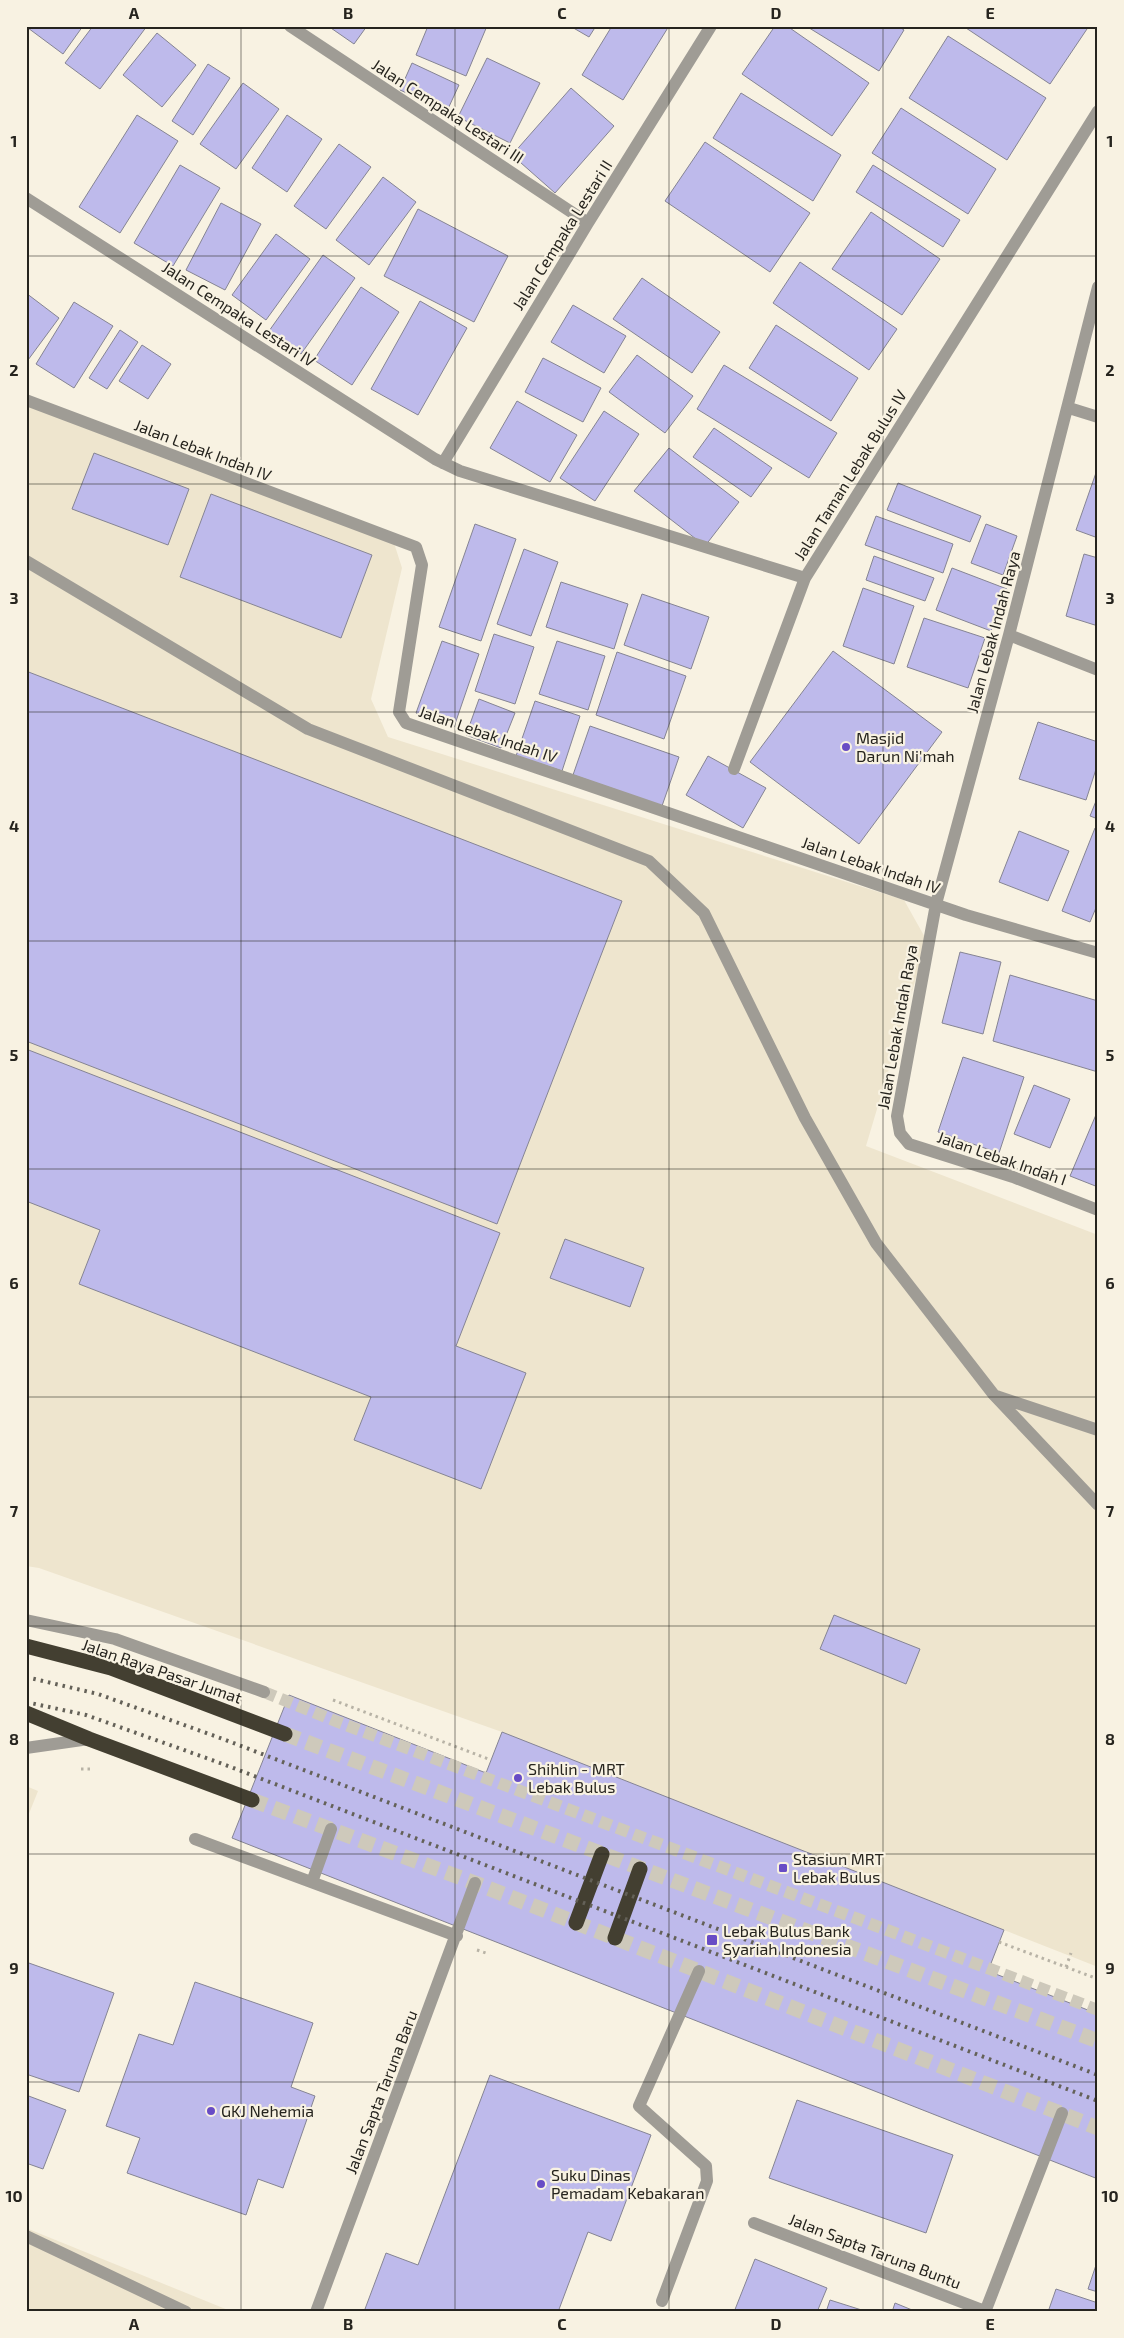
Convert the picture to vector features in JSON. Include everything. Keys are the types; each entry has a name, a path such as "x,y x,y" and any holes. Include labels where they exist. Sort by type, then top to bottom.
{"highway":[{"name":"Jalan Raya Pasar Jumat","path":"26,1646 111,1668 285,1734"},
{"path":"26,1714 89,1740 252,1800"},
{"path":"26,1722 51,1724"},
{"path":"576,1922 602,1854"},
{"path":"615,1938 640,1868"}],"street":[{"name":"Jalan Cempaka Lestari III","path":"290,26 588,223"},
{"name":"Jalan Cempaka Lestari II","path":"439,461 711,26"},
{"name":"Jalan Taman Lebak Bulus IV","path":"439,461 460,471 805,578 1098,111"},
{"name":"Jalan Cempaka Lestari IV","path":"26,198 439,461"},
{"name":"Jalan Lebak Indah Raya","path":"900,1133 897,1116 936,904 1069,408 1098,287"},
{"name":"Jalan Lebak Indah IV","path":"26,400 416,547 422,565 399,712 406,723 966,915 1098,953"},
{"path":"1069,408 1098,417"},
{"path":"26,560 308,729 649,861 704,913 805,1118 876,1243 994,1395 1098,1505"},
{"path":"734,769 805,578"},
{"path":"1009,635 1098,670"},
{"name":"Jalan Lebak Indah I","path":"900,1133 909,1144 1013,1177 1098,1210"},
{"path":"994,1395 1098,1430"},
{"path":"26,1620 115,1639 264,1692"},
{"path":"26,1748 89,1740"},
{"path":"312,1882 331,1829"},
{"path":"196,1839 457,1936"},
{"name":"Jalan Sapta Taruna Baru","path":"316,2312 457,1936 475,1882"},
{"path":"662,2301 707,2181 706,2166 640,2106 698,1971"},
{"path":"985,2311 1062,2114"},
{"name":"Jalan Sapta Taruna Buntu","path":"754,2223 985,2311"},
{"path":"26,2236 186,2312"}],"path":[{"path":"333,1700 492,1760"},
{"path":"999,1942 1098,1979"},
{"path":"480,1951 486,1953"},
{"path":"1066,1968 1072,1953"}],"shaded area":[{"path":"26,405 394,543 402,568 371,699 388,737 904,900 927,941 866,1146 1098,1235 1098,1967 502,1732 39,1568 26,1566"},
{"path":"26,1786 38,1791 26,1821"},
{"path":"26,2228 233,2312 26,2312"}],"building":[{"path":"30,26 83,26 63,54 28,28"},
{"path":"93,26 147,26 100,89 65,63"},
{"path":"328,26 367,26 354,44"},
{"path":"428,26 487,26 466,76 416,55"},
{"path":"570,26 596,26 589,37"},
{"path":"612,26 669,26 623,100 582,75"},
{"path":"775,26 787,26 869,83 832,136 742,74"},
{"path":"806,26 898,26 904,30 879,71"},
{"path":"963,26 1089,26 1050,84"},
{"path":"157,33 196,65 162,107 123,75"},
{"path":"948,36 1046,98 1007,160 909,98"},
{"path":"487,58 540,83 510,143 458,117"},
{"path":"412,63 459,85 447,111 400,90"},
{"path":"208,64 230,78 193,135 172,121"},
{"path":"243,83 279,109 236,169 200,144"},
{"path":"571,88 614,126 555,193 512,155"},
{"path":"741,93 841,155 813,201 713,138"},
{"path":"901,108 996,169 968,214 872,153"},
{"path":"137,115 178,141 120,233 79,207"},
{"path":"287,115 322,139 287,192 252,168"},
{"path":"705,142 810,213 770,272 665,201"},
{"path":"339,144 371,167 326,229 294,206"},
{"path":"180,165 220,188 173,266 134,243"},
{"path":"873,165 960,220 943,247 856,192"},
{"path":"383,177 416,202 369,265 336,240"},
{"path":"221,203 261,224 225,290 186,270"},
{"path":"418,209 508,256 474,322 384,276"},
{"path":"871,212 940,259 902,315 832,269"},
{"path":"276,234 310,259 266,320 232,295"},
{"path":"323,255 355,278 301,354 269,331"},
{"path":"800,262 897,329 869,370 773,303"},
{"path":"642,278 720,332 692,373 613,319"},
{"path":"361,287 399,312 352,385 314,360"},
{"path":"26,293 59,318 28,360 26,359"},
{"path":"420,301 467,328 418,415 371,389"},
{"path":"74,302 113,326 74,388 36,364"},
{"path":"573,305 626,336 604,373 551,342"},
{"path":"776,325 858,378 831,421 749,368"},
{"path":"120,330 138,342 107,389 89,378"},
{"path":"142,345 171,364 148,399 119,381"},
{"path":"637,355 693,396 665,433 609,392"},
{"path":"543,358 601,388 583,422 525,392"},
{"path":"724,365 837,433 809,478 697,409"},
{"path":"517,401 577,435 550,482 490,448"},
{"path":"604,411 639,434 595,501 560,478"},
{"path":"714,428 772,468 751,497 693,457"},
{"path":"669,448 739,502 705,546 634,491"},
{"path":"94,453 189,489 168,545 72,509"},
{"path":"1098,467 1098,538 1076,530"},
{"path":"898,483 981,516 970,542 887,510"},
{"path":"211,494 372,555 341,638 180,577"},
{"path":"876,516 953,544 943,573 865,545"},
{"path":"475,524 516,539 481,641 439,627"},
{"path":"986,524 1017,536 1003,575 971,563"},
{"path":"524,549 558,562 531,636 497,624"},
{"path":"1084,554 1098,558 1098,626 1066,616"},
{"path":"874,556 934,578 925,601 866,580"},
{"path":"952,568 1007,589 991,631 936,610"},
{"path":"561,582 628,604 614,649 546,627"},
{"path":"863,588 914,606 894,664 843,646"},
{"path":"642,594 709,617 691,669 624,645"},
{"path":"924,618 985,638 968,688 907,667"},
{"path":"494,634 534,647 515,704 475,691"},
{"path":"442,641 479,654 454,727 416,713"},
{"path":"557,641 605,656 588,710 539,694"},
{"name":"Masjid Darun Ni'mah","path":"833,651 942,732 859,844 750,762"},
{"path":"617,652 686,676 664,739 596,715"},
{"path":"26,671 622,901 497,1224 26,1041"},
{"path":"479,699 515,713 501,748 466,735"},
{"path":"535,701 580,716 562,771 516,756"},
{"path":"1038,722 1098,742 1098,763 1086,800 1019,779"},
{"path":"590,726 679,757 662,806 573,775"},
{"path":"708,756 766,788 743,828 686,795"},
{"path":"1098,796 1098,819 1090,816"},
{"path":"1095,828 1098,829 1098,903 1090,922 1062,911"},
{"path":"1019,831 1069,851 1048,901 999,882"},
{"path":"960,952 1001,962 983,1034 942,1023"},
{"path":"1010,975 1098,1001 1098,1072 993,1041"},
{"path":"26,1049 500,1233 456,1346 526,1373 481,1489 354,1440 371,1397 79,1284 100,1230 26,1201"},
{"path":"963,1057 1024,1077 999,1153 938,1132"},
{"path":"1034,1085 1070,1099 1050,1148 1014,1134"},
{"path":"1098,1110 1098,1187 1070,1176"},
{"path":"565,1239 644,1268 630,1307 550,1278"},
{"path":"834,1615 920,1649 906,1684 820,1649"},
{"path":"289,1695 486,1773 502,1732 1004,1930 988,1971 1098,2014 1098,2179 232,1838"},
{"path":"26,1962 114,1993 79,2092 26,2074"},
{"name":"GKJ Nehemia","path":"195,1982 313,2023 291,2087 315,2096 283,2188 258,2179 246,2215 127,2173 140,2138 106,2126 139,2034 173,2045"},
{"name":"Suku Dinas Pemadam Kebakaran","path":"490,2075 651,2135 611,2241 588,2232 558,2312 372,2312 365,2309 386,2253 418,2265"},
{"path":"26,2095 66,2110 43,2169 26,2163"},
{"path":"797,2100 953,2155 926,2233 769,2178"},
{"path":"755,2259 827,2288 817,2312 734,2312"},
{"path":"1098,2259 1098,2292 1088,2289"},
{"path":"1056,2289 1098,2303 1098,2312 1048,2312"},
{"path":"830,2300 868,2312 826,2312"},
{"path":"895,2303 917,2312 892,2312"}],"tunnel":[{"path":"264,1692 338,1722 1098,2010"},
{"path":"285,1734 1098,2041"},
{"path":"252,1800 475,1883 1098,2128"}],"railway":[{"path":"26,1677 98,1694 223,1739 1098,2075"},
{"path":"26,1702 86,1715 223,1764 1098,2101"}],"place":[{"name":"Masjid Darun Ni'mah","path":"846,747"},
{"name":"Shihlin - MRT Lebak Bulus","path":"518,1778"},
{"name":"Stasiun MRT Lebak Bulus","path":"783,1868"},
{"name":"Lebak Bulus Bank Syariah Indonesia","path":"712,1940"},
{"name":"GKJ Nehemia","path":"211,2111"},
{"name":"Suku Dinas Pemadam Kebakaran","path":"541,2184"}]}
